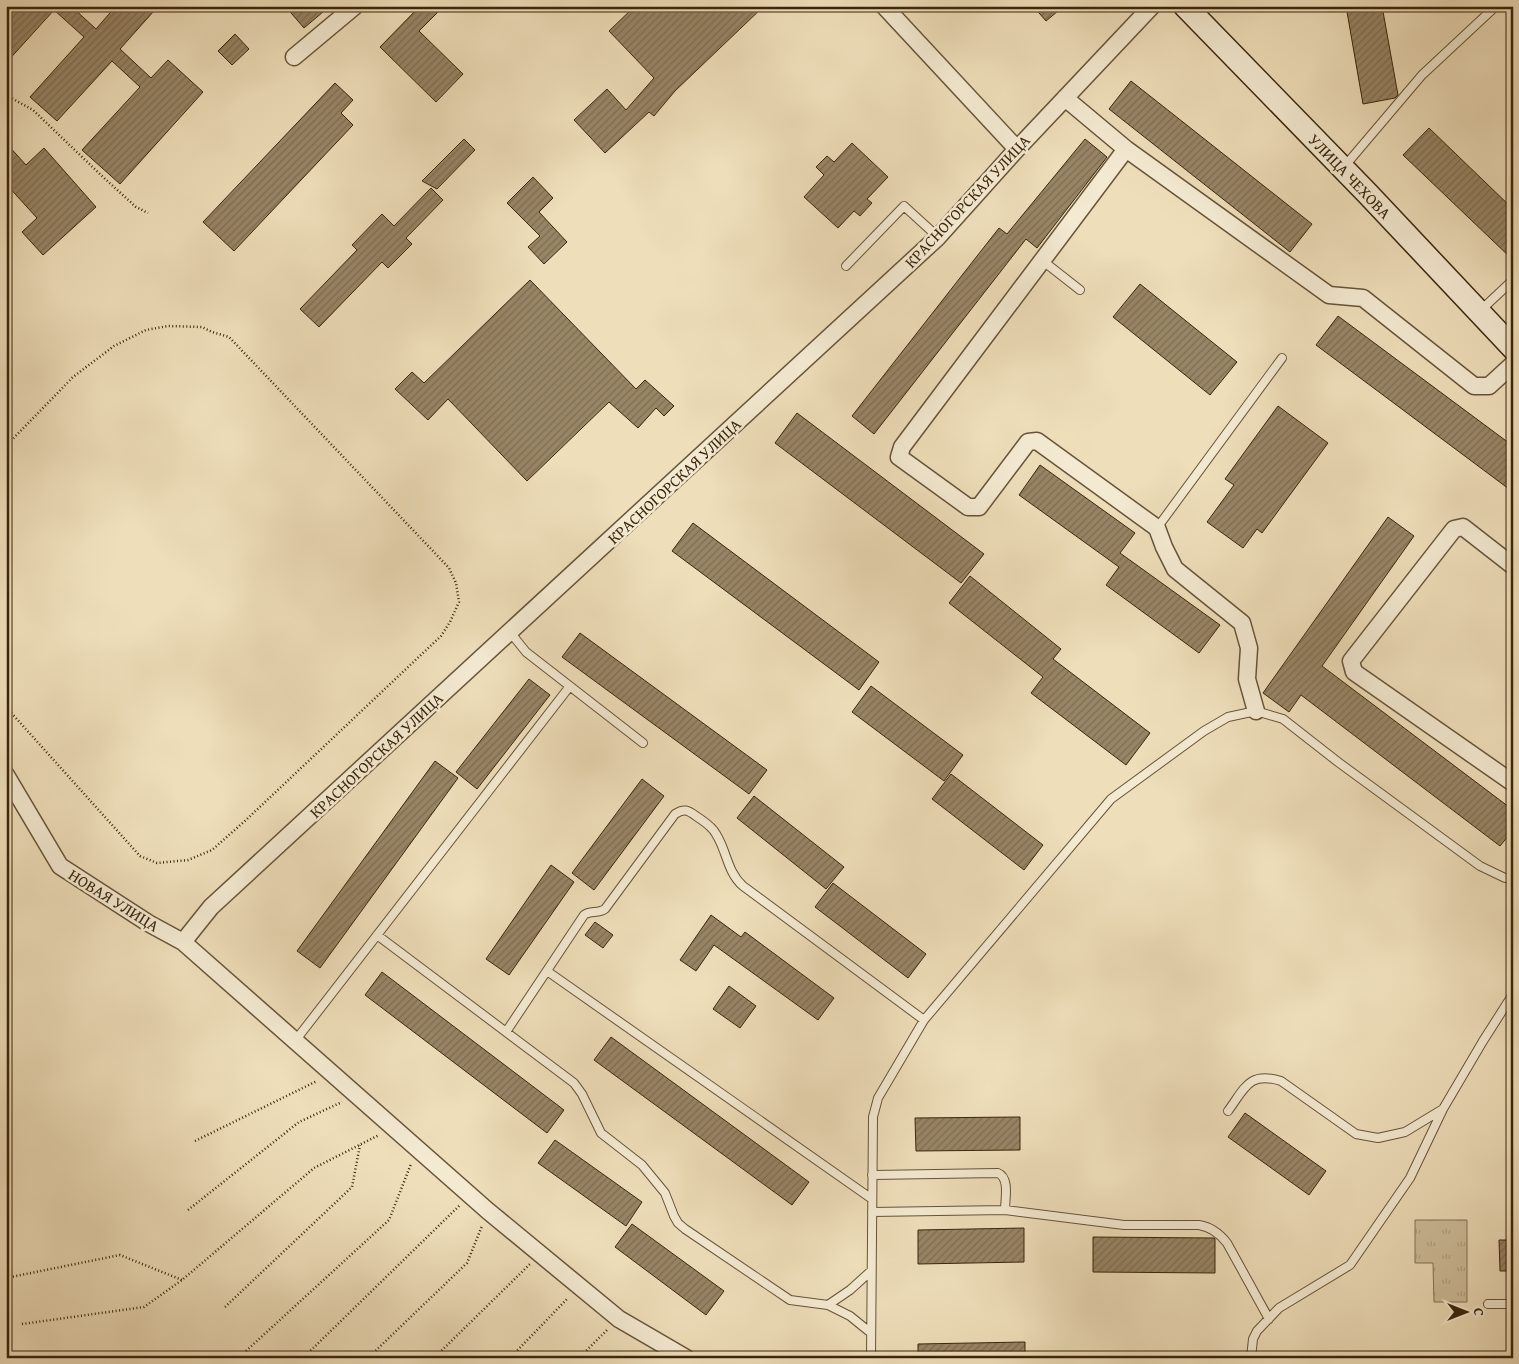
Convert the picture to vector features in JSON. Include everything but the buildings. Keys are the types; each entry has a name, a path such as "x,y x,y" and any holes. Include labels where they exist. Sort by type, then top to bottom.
{"street":[{"path":"294,57 355,6"},
{"path":"884,6 1017,149"},
{"name":"КРАСНОГОРСКАЯ УЛИЦА","path":"183,942 211,907 938,237 1017,149 1152,6"},
{"name":"УЛИЦА ЧЕХОВА","path":"1186,6 1343,168 1513,348"},
{"path":"1065,98 1126,150 1329,295 1363,298 1474,386 1489,386 1513,364"},
{"path":"1126,150 902,447 899,457 968,507 979,507 1028,442 1037,441 1157,528 1175,569 1242,623 1249,648 1247,679 1256,711"},
{"path":"1513,566 1464,527 1454,529 1351,662 1354,672 1513,783"},
{"name":"НОВАЯ УЛИЦА","path":"6,775 60,866 125,908 183,942 488,1211 619,1318 686,1358"}],"lane":[{"path":"1343,168 1422,75 1496,6"},
{"path":"846,266 904,206 938,237"},
{"path":"1043,261 1080,290"},
{"path":"1478,312 1513,280"},
{"path":"1157,528 1282,358"},
{"path":"510,632 526,652 643,743"},
{"path":"295,1041 570,686"},
{"path":"871,1358 873,1117 878,1098 924,1020 1111,799 1204,731 1228,717 1256,711 1283,719 1338,762 1480,866 1505,878 1513,878"},
{"path":"506,1032 584,915 588,912 601,912 605,909 675,814 682,810 689,810 715,832 732,874 737,881 924,1020"},
{"path":"377,935 578,1088 601,1133 642,1165 665,1193 674,1216 685,1229 790,1300 828,1305 850,1316 871,1333"},
{"path":"547,971 872,1199"},
{"path":"1251,1358 1253,1339 1257,1331 1279,1308 1350,1265 1410,1178 1443,1110 1513,994"},
{"path":"1228,1111 1249,1083 1257,1078 1268,1077 1281,1081 1356,1134 1378,1138 1405,1132 1443,1110"},
{"path":"872,1175 998,1173 1002,1175 1005,1181 1005,1210"},
{"path":"872,1212 1005,1210 1124,1224 1199,1225 1207,1227 1218,1233 1227,1243 1269,1319"},
{"path":"828,1305 850,1290 871,1271"},
{"path":"1488,1304 1513,1304"}],"path":[{"path":"6,95 33,110 102,177 136,207 148,213"},
{"path":"6,446 73,377 114,346 146,330 168,326 202,327 229,337 449,568 456,583 459,602 441,636 240,826 212,850 188,860 157,863 140,856 6,707"},
{"path":"196,1142 332,1073"},
{"path":"188,1210 300,1122 357,1095"},
{"path":"22,1324 144,1307 182,1280 314,1168 394,1128"},
{"path":"225,1308 352,1186 360,1145"},
{"path":"246,1351 388,1220 417,1148"},
{"path":"303,1358 470,1195"},
{"path":"368,1358 468,1263 488,1211"},
{"path":"434,1358 540,1254"},
{"path":"6,1278 120,1255 182,1280"},
{"path":"510,1358 580,1287"},
{"path":"579,1358 619,1318"}],"green space":[{"path":"1415,1220 1467,1220 1467,1302 1434,1302 1433,1263 1415,1263"}]}
